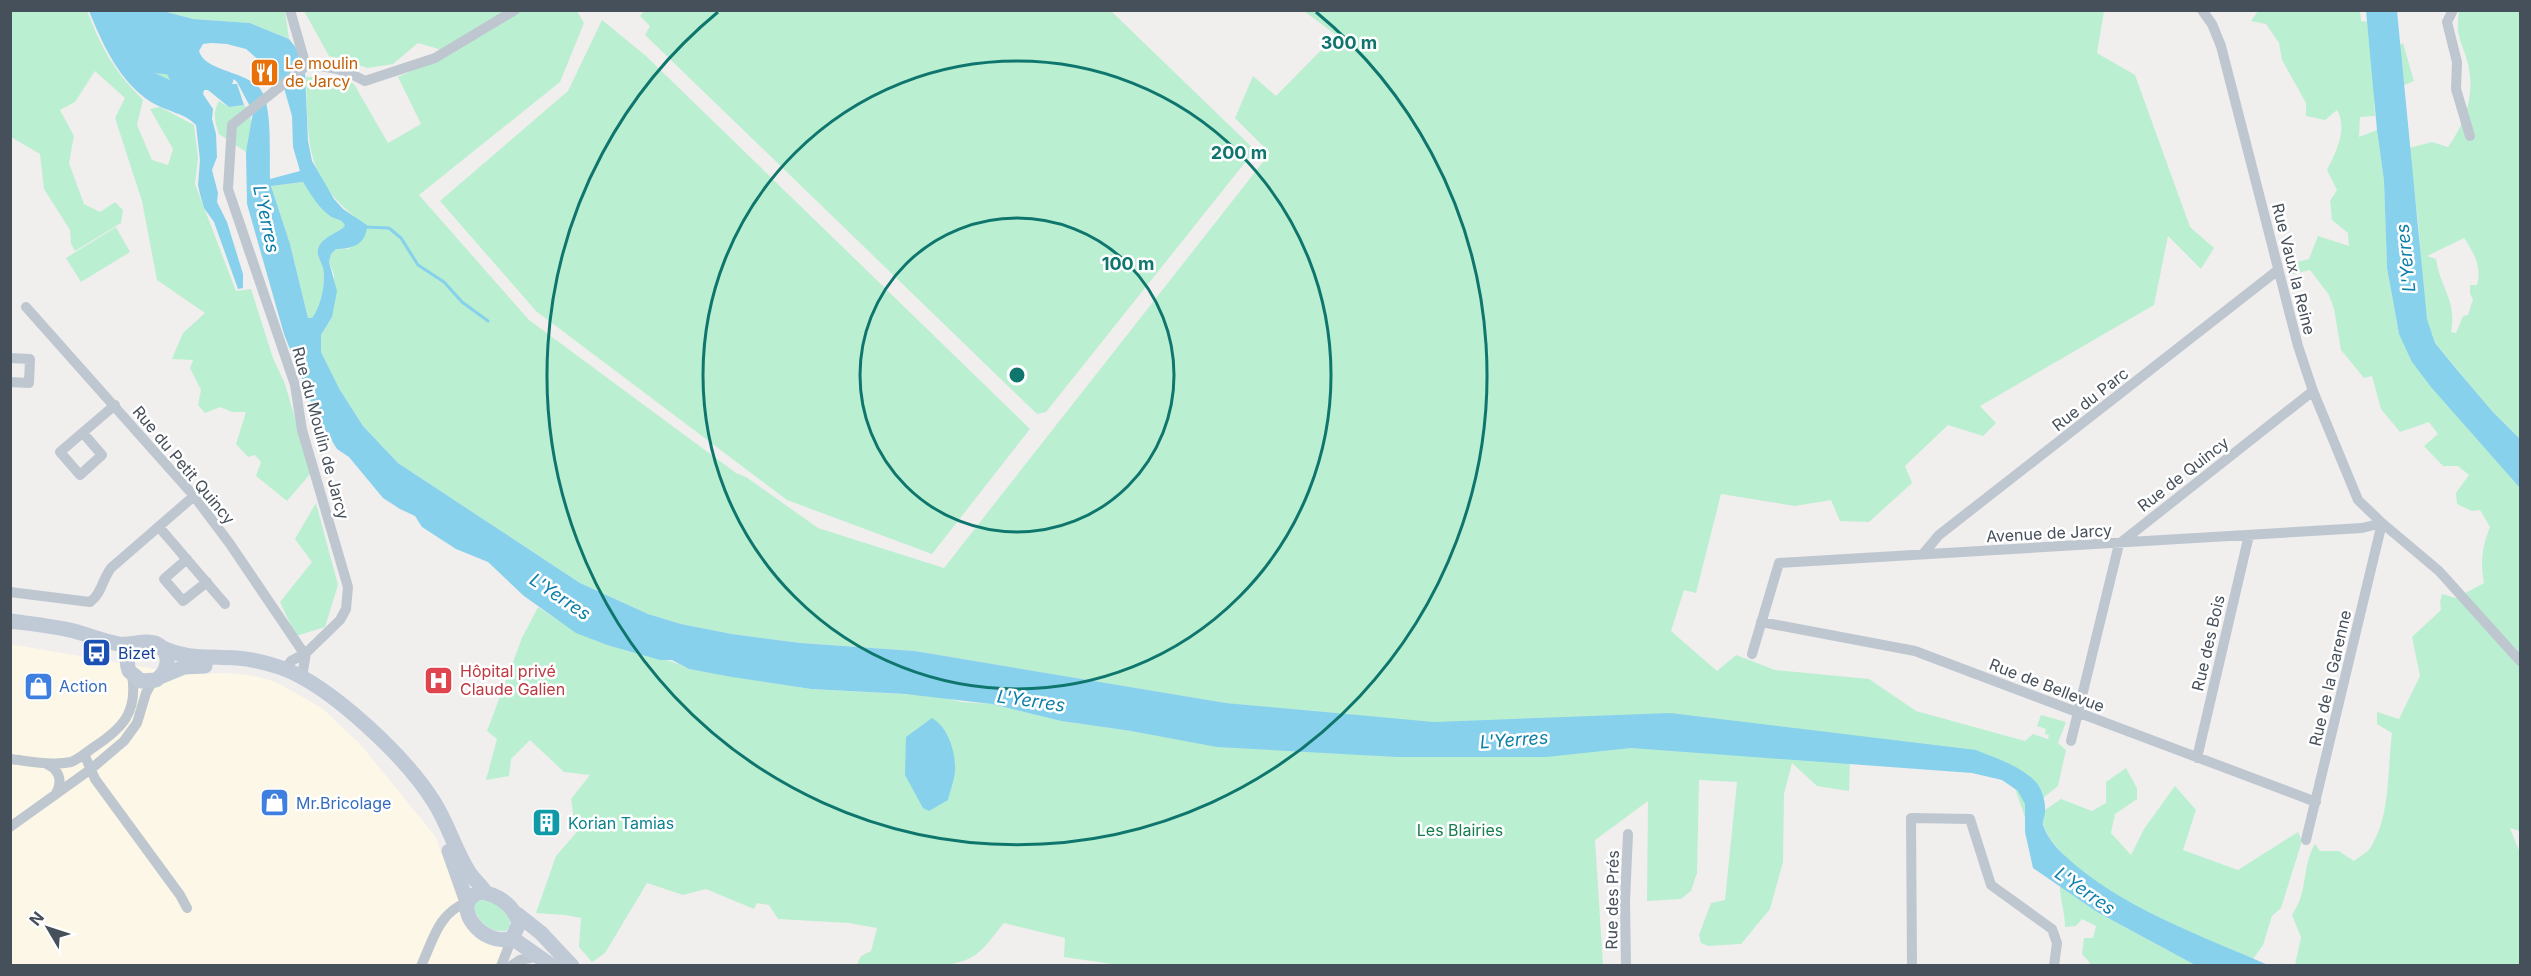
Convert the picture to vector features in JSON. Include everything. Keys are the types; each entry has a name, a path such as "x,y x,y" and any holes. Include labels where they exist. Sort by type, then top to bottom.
{"main road":[{"path":"10,621 75,631 122,645 151,642 184,656 239,658 265,662 302,677 381,739 409,769 434,802 469,872 486,893 499,898 541,933 572,966"},
{"path":"10,631 74,640 104,650 130,668 141,681 157,679 184,667 252,668 292,682 322,701 381,754 417,794 441,834 467,902 469,916 483,933 503,940 512,938 552,966"},
{"path":"130,668 129,652 139,643"},
{"path":"157,679 167,659 161,647"},
{"path":"467,902 474,895 486,893"},
{"path":"512,938 519,924 517,914"}],"street":[{"path":"290,10 306,66 321,65 345,71 365,81 435,58 515,10"},
{"name":"Rue Vaux la Reine","path":"2202,10 2212,24 2221,46 2288,310 2313,391 2358,500 2382,524 2439,571 2520,661"},
{"path":"2453,10 2447,22 2457,62 2456,89 2470,136"},
{"name":"Rue du Moulin de Jarcy","path":"285,669 300,654 306,653 340,620 346,609 348,587 302,430 295,385 228,189 232,125 306,66"},
{"name":"Rue du Parc","path":"1923,554 1940,536 2278,270"},
{"name":"Rue du Petit Quincy","path":"26,307 194,496 306,653"},
{"path":"10,358 30,359 29,383 10,382"},
{"name":"Rue de Quincy","path":"2119,544 2313,391"},
{"path":"83,433 115,405"},
{"path":"10,592 90,602 99,596 104,578 111,568 194,496"},
{"name":"Avenue de Jarcy","path":"1761,622 1779,563 2119,544 2143,540 2249,536 2362,528 2382,524"},
{"name":"Rue de la Garenne","path":"2306,840 2382,524"},
{"path":"159,527 225,604"},
{"name":"Rue des Bois","path":"2197,758 2249,536"},
{"path":"2072,741 2119,544"},
{"path":"187,559 164,579 183,601 207,582"},
{"path":"1752,654 1761,622"},
{"name":"Rue de Bellevue","path":"1761,622 1915,651 2316,802"},
{"path":"302,677 306,653"},
{"path":"10,759 70,762 117,732 126,721 134,692 130,668"},
{"path":"10,827 91,769 132,730 157,679"},
{"path":"84,754 95,779 187,908"},
{"path":"42,762 51,765 59,776 60,783 55,795"},
{"path":"1912,966 1911,818 1970,819 1992,885 2052,929 2057,943 2054,966"},
{"name":"Rue des Prés","path":"1626,966 1625,901 1628,834"},
{"path":"421,966 445,916 452,909 467,902"},
{"path":"501,966 512,938"},
{"path":"511,966 520,960 539,956"}],"shaded area":[{"path":"10,644 185,674 227,673 254,676 276,682 322,708 361,745 435,836 474,934 505,948 496,965 11,965"}],"green space":[{"path":"11,11 87,11 110,59 143,100 137,125 152,160 168,165 173,149 150,109 160,107 194,125 198,158 195,184 236,291 251,289 273,358 285,384 311,473 287,501 256,476 261,462 255,455 248,457 236,444 246,412 232,412 220,407 205,413 198,405 201,390 190,368 193,360 172,359 183,333 205,313 157,280 142,201 115,118 125,98 95,71 75,102 60,110 74,136 69,163 84,204 100,212 115,202 123,210 121,223 75,251 71,244 70,230 44,189 40,154 11,137"},
{"path":"163,11 285,11 289,39 250,23 193,19"},
{"name":"Les Blairies","path":"304,11 577,11 584,23 560,82 419,195 529,320 736,473 746,477 818,528 944,568 1270,153 1235,118 1253,76 1276,96 1336,35 1304,11 2104,11 2097,53 2135,75 2190,227 2214,248 2201,269 2168,236 2154,305 1980,406 1996,423 1983,436 1948,425 1905,466 1912,483 1869,522 1840,521 1831,500 1795,506 1721,494 1696,593 1684,590 1671,631 1717,671 1736,655 1775,670 1869,679 1916,711 2025,741 2033,734 2048,739 2049,735 2045,734 2046,729 2037,726 2041,715 2066,722 2058,743 2066,750 2058,786 2032,807 2026,820 2010,774 1850,761 1849,791 1817,786 1792,763 1784,794 1783,862 1770,909 1741,944 1708,946 1701,943 1699,935 1711,903 1725,900 1737,782 1699,780 1697,873 1691,891 1681,899 1647,901 1648,801 1595,840 1603,965 1119,965 1064,957 1065,938 1004,923 981,950 961,962 932,966 857,965 861,956 871,951 877,928 849,923 778,919 769,905 757,903 754,909 706,889 683,895 647,883 605,953 592,962 579,947 581,918 536,913 556,856 576,833 571,799 590,775 564,772 530,740 511,759 509,776 486,780 497,739 487,731 522,638 538,607 563,624 598,642 670,661 689,669 811,689 937,696 962,702 992,704 1061,721 1131,731 1295,710 1226,703 915,651 801,643 732,634 681,624 648,614 580,583 398,463 363,426 340,390 321,352 321,335 332,317 334,275 329,262 331,254 336,249 349,249 367,226 332,194 321,178 314,161 308,124 306,77 336,76 354,84 388,143 421,124 398,77 452,53 418,43 393,64 368,68 329,56"},
{"path":"644,11 1111,11 1255,150 1046,412 1037,414 645,35 650,26 640,16"},
{"path":"2258,11 2360,11 2361,21 2367,22 2369,42 2392,51 2403,43 2414,81 2393,90 2374,103 2375,116 2360,117 2359,137 2377,130 2384,181 2387,268 2399,334 2520,488 2520,831 2510,828 2520,853 2520,965 2295,965 2301,937 2292,915 2301,897 2308,862 2315,844 2320,851 2339,851 2354,861 2371,847 2378,832 2385,805 2392,733 2377,724 2377,712 2399,719 2420,676 2412,637 2441,610 2442,594 2456,598 2484,583 2482,555 2490,527 2480,510 2472,511 2457,504 2456,493 2469,475 2458,466 2443,466 2424,446 2438,434 2429,422 2400,432 2381,409 2372,376 2364,378 2341,350 2334,309 2329,295 2310,270 2288,275 2285,265 2309,259 2318,236 2349,246 2348,233 2332,220 2330,201 2337,190 2327,170 2340,140 2341,125 2337,110 2325,120 2306,116 2306,103 2282,60 2279,43 2266,24 2251,21"},
{"path":"2459,11 2520,11 2520,439 2492,411 2435,343 2427,319 2424,300 2418,220 2409,148 2432,142 2448,147 2464,118 2469,97 2470,75 2458,20","holes":["2464,238 2476,260 2478,278 2477,285 2470,285 2470,294 2473,299 2468,315 2463,316 2456,333 2451,332 2452,311 2436,259 2427,256"]},
{"path":"602,20 646,56 1030,429 932,554 787,500 536,311 440,201 568,91"},
{"path":"123,38 151,56 171,81 142,67"},
{"path":"219,101 229,107 244,105 248,111 251,128 246,152 219,134 215,114"},
{"path":"304,182 320,206 344,222 346,226 324,240 319,246 318,252 324,274 323,287 318,307 312,318 308,318 290,244 271,186"},
{"path":"116,227 130,252 81,282 66,258"},
{"path":"316,503 338,585 325,627 296,636 280,602 312,562 295,539"},
{"path":"2126,768 2137,788 2137,799 2115,814 2111,833 2131,855 2144,829 2175,786 2196,810 2183,850 2238,870 2298,832 2302,841 2281,908 2272,916 2263,945 2253,959 2172,924 2116,895 2069,860 2051,840 2043,825 2045,810 2061,799 2092,811 2106,803 2106,782"},
{"path":"2060,886 2097,912 2195,965 2089,965 2090,963 2082,954 2084,938 2093,938 2096,926 2082,919 2076,926 2065,927"},
{"path":"477,899 497,903 510,919 510,926 506,931 490,929 479,919 474,909"}],"water":[{"path":"89,11 163,11 193,19 250,23 289,39 297,49 305,73 308,141 312,161 334,199 343,209 367,225 364,237 358,244 336,249 331,254 329,262 337,291 332,317 321,335 321,352 340,390 363,426 398,463 580,583 648,614 681,624 732,634 801,643 915,651 1226,703 1434,722 1670,713 1976,750 2015,767 2036,782 2044,800 2043,823 2046,833 2061,852 2086,874 2135,905 2161,918 2268,965 2195,965 2097,912 2033,868 2025,832 2025,804 2018,791 2002,780 1972,773 1631,748 1546,757 1397,757 1217,747 1061,721 992,704 905,694 811,689 732,677 689,669 672,660 660,660 607,645 576,633 524,596 488,562 456,549 422,527 415,516 383,498 349,457 337,449 316,415 284,334 247,204 246,152 253,112 237,82 234,79 232,84 237,84 244,105 229,107 208,90 204,90 203,94 213,109 212,119 216,134 217,157 212,170 218,193 217,202 227,222 243,274 243,288 238,289 214,222 204,208 200,194 198,185 200,160 196,125 151,102 130,84 106,49","holes":["124,40 151,56 170,80 142,67","203,44 227,44 246,49 284,88 292,116 293,147 300,171 270,179 269,120 265,98 255,84 218,68 203,58 199,51","303,182 322,209 343,222 345,226 319,246 318,252 324,274 323,287 318,307 312,318 308,318 290,244 271,186"]},
{"path":"2366,11 2397,11 2427,319 2435,343 2492,411 2520,439 2520,488 2431,387 2412,362 2399,334 2387,268 2384,181"},
{"path":"932,718 947,734 954,757 955,772 948,800 929,811 923,808 905,775 906,737"}],"waterway":[{"name":"L'Yerres","path":"104,10 119,32 150,60 163,64 185,64"},
{"path":"364,227 389,228 401,238 418,265 444,282 462,302 488,321"}],"place":[{"name":"Le moulin de Jarcy","path":"264,72"},
{"name":"Bizet","path":"97,653"},
{"name":"Hôpital privé Claude Galien","path":"439,680"},
{"name":"Action","path":"38,686"},
{"name":"Mr.Bricolage","path":"275,803"},
{"name":"Korian Tamias","path":"547,823"}]}
